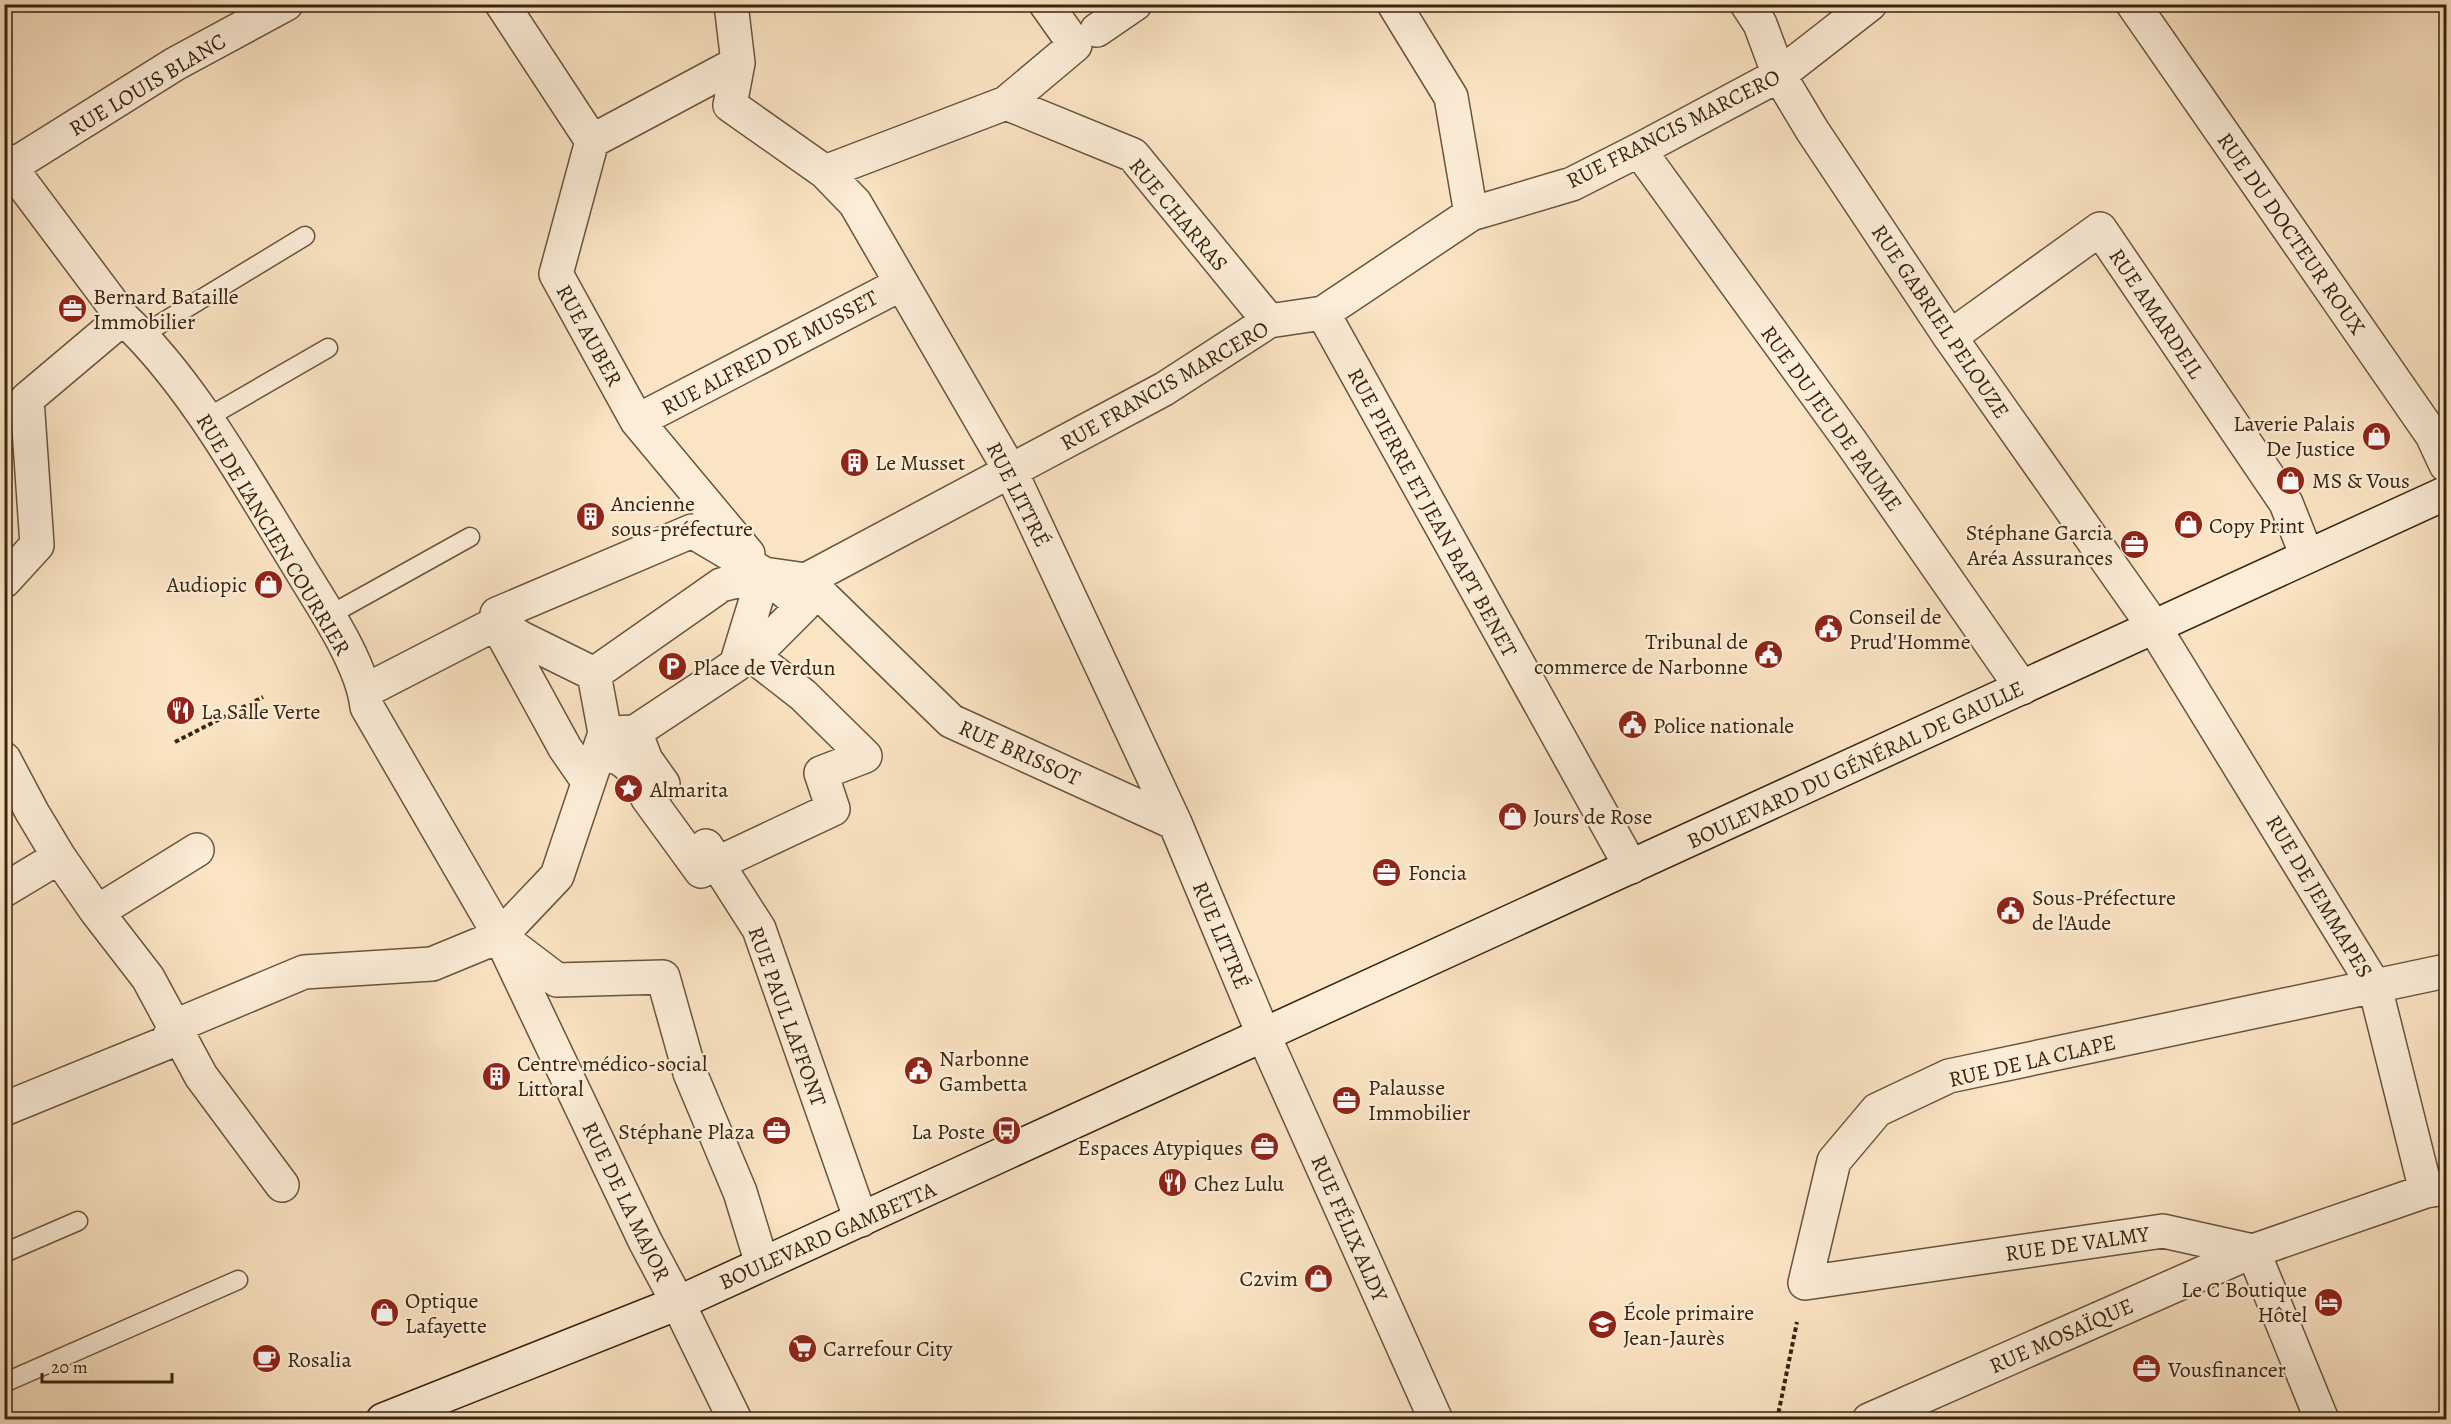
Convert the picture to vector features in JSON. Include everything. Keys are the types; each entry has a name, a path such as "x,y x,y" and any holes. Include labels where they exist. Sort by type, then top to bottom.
{"street":[{"name":"RUE LOUIS BLANC","path":"7,165 175,64 286,4"},
{"path":"502,4 592,141 738,63"},
{"name":"RUE LITTRÉ","path":"731,4 738,63 730,105 825,172 855,203 1011,472 1175,823 1264,1036"},
{"path":"825,172 1006,104 1075,45 1046,4"},
{"path":"1098,30 1135,4"},
{"path":"1394,4 1451,97 1471,214"},
{"name":"RUE GABRIEL PELOUZE","path":"1747,4 1760,24 1779,75 1812,130 1950,337 2154,627"},
{"name":"RUE FRANCIS MARCERO","path":"806,580 1164,389 1269,321 1323,314 1471,214 1572,184 1779,75 1870,4"},
{"name":"RUE DU DOCTEUR ROUX","path":"2133,4 2432,435 2446,465"},
{"name":"RUE CHARRAS","path":"1006,104 1133,155 1269,321"},
{"name":"RUE AUBER","path":"592,141 556,274 637,421 764,574"},
{"name":"RUE DU JEU DE PAUME","path":"1639,150 1851,442 2022,688"},
{"name":"RUE DE L'ANCIEN COURRIER","path":"7,165 205,419 246,481 328,616 365,690 367,707 500,936"},
{"name":"RUE AMARDEIL","path":"1950,337 2100,229 2286,503 2307,556"},
{"name":"RUE ALFRED DE MUSSET","path":"637,421 901,284"},
{"name":"RUE PIERRE ET JEAN BAPT BENET","path":"1323,314 1631,867"},
{"path":"4,581 38,544 27,399 133,326"},
{"name":"BOULEVARD DU GÉNÉRAL DE GAULLE","path":"1264,1036 2446,493"},
{"path":"365,690 497,623 504,627 521,638 594,674 613,740 610,753 633,769 650,792 647,796 701,871 833,809 821,773 865,756 803,695 753,656 803,606 764,574 692,531 497,614 504,620 504,627 502,635 565,748 583,774 613,740 736,664 764,574"},
{"path":"594,674 722,585 764,574 806,580"},
{"name":"RUE BRISSOT","path":"806,580 951,721 1175,823"},
{"name":"RUE DE JEMMAPES","path":"2154,627 2375,987 2436,1190"},
{"path":"4,1109 166,1043 175,1026 304,972 432,964 500,936 557,876 613,740"},
{"name":"RUE PAUL LAFFONT","path":"613,740 646,760 718,863 759,929 861,1220"},
{"path":"4,759 59,857 148,978 201,1076 282,1185"},
{"path":"98,912 197,849"},
{"path":"4,890 59,857"},
{"path":"500,936 557,980 663,977 690,1073 740,1192 762,1264"},
{"name":"RUE DE LA MAJOR","path":"500,936 645,1241 735,1419"},
{"name":"RUE DE LA CLAPE","path":"1805,1283 1834,1161 1878,1110 1949,1076 2446,971"},
{"name":"BOULEVARD GAMBETTA","path":"383,1419 678,1303 1264,1036"},
{"name":"RUE FÉLIX ALDY","path":"1264,1036 1436,1419"},
{"path":"2322,1419 2253,1251 2436,1190"},
{"name":"RUE DE VALMY","path":"1805,1283 2163,1231 2253,1251"},
{"name":"RUE MOSAÏQUE","path":"1869,1419 2253,1251"}],"lane":[{"path":"133,326 305,236"},
{"path":"205,419 328,348"},
{"path":"328,616 471,537"},
{"path":"4,1253 78,1221"},
{"path":"4,1383 238,1280"}],"path":[{"path":"175,742 263,697"},
{"path":"1778,1419 1805,1283"}],"place":[{"name":"Bernard Bataille Immobilier","path":"72,309"},
{"name":"Laverie Palais De Justice","path":"2376,436"},
{"name":"Le Musset","path":"854,462"},
{"name":"MS & Vous","path":"2291,480"},
{"name":"Ancienne sous-préfecture","path":"590,516"},
{"name":"Copy Print","path":"2188,525"},
{"name":"Stéphane Garcia Aréa Assurances","path":"2134,545"},
{"name":"Audiopic","path":"268,584"},
{"name":"Conseil de Prud'Homme","path":"1828,629"},
{"name":"Tribunal de commerce de Narbonne","path":"1769,654"},
{"name":"Place de Verdun","path":"672,667"},
{"name":"La Salle Verte","path":"180,711"},
{"name":"Police nationale","path":"1632,725"},
{"name":"Almarita","path":"629,789"},
{"name":"Jours de Rose","path":"1512,816"},
{"name":"Foncia","path":"1387,872"},
{"name":"Sous-Préfecture de l'Aude","path":"2011,910"},
{"name":"Narbonne Gambetta","path":"918,1071"},
{"name":"Centre médico-social Littoral","path":"496,1076"},
{"name":"Palausse Immobilier","path":"1347,1100"},
{"name":"Stéphane Plaza","path":"776,1131"},
{"name":"La Poste","path":"1006,1131"},
{"name":"Espaces Atypiques","path":"1264,1147"},
{"name":"Chez Lulu","path":"1173,1183"},
{"name":"C2vim","path":"1319,1278"},
{"name":"Le C Boutique Hôtel","path":"2328,1302"},
{"name":"Optique Lafayette","path":"384,1313"},
{"name":"École primaire Jean-Jaurès","path":"1602,1325"},
{"name":"Carrefour City","path":"802,1348"},
{"name":"Rosalia","path":"266,1359"},
{"name":"Vousfinancer","path":"2147,1369"}]}
